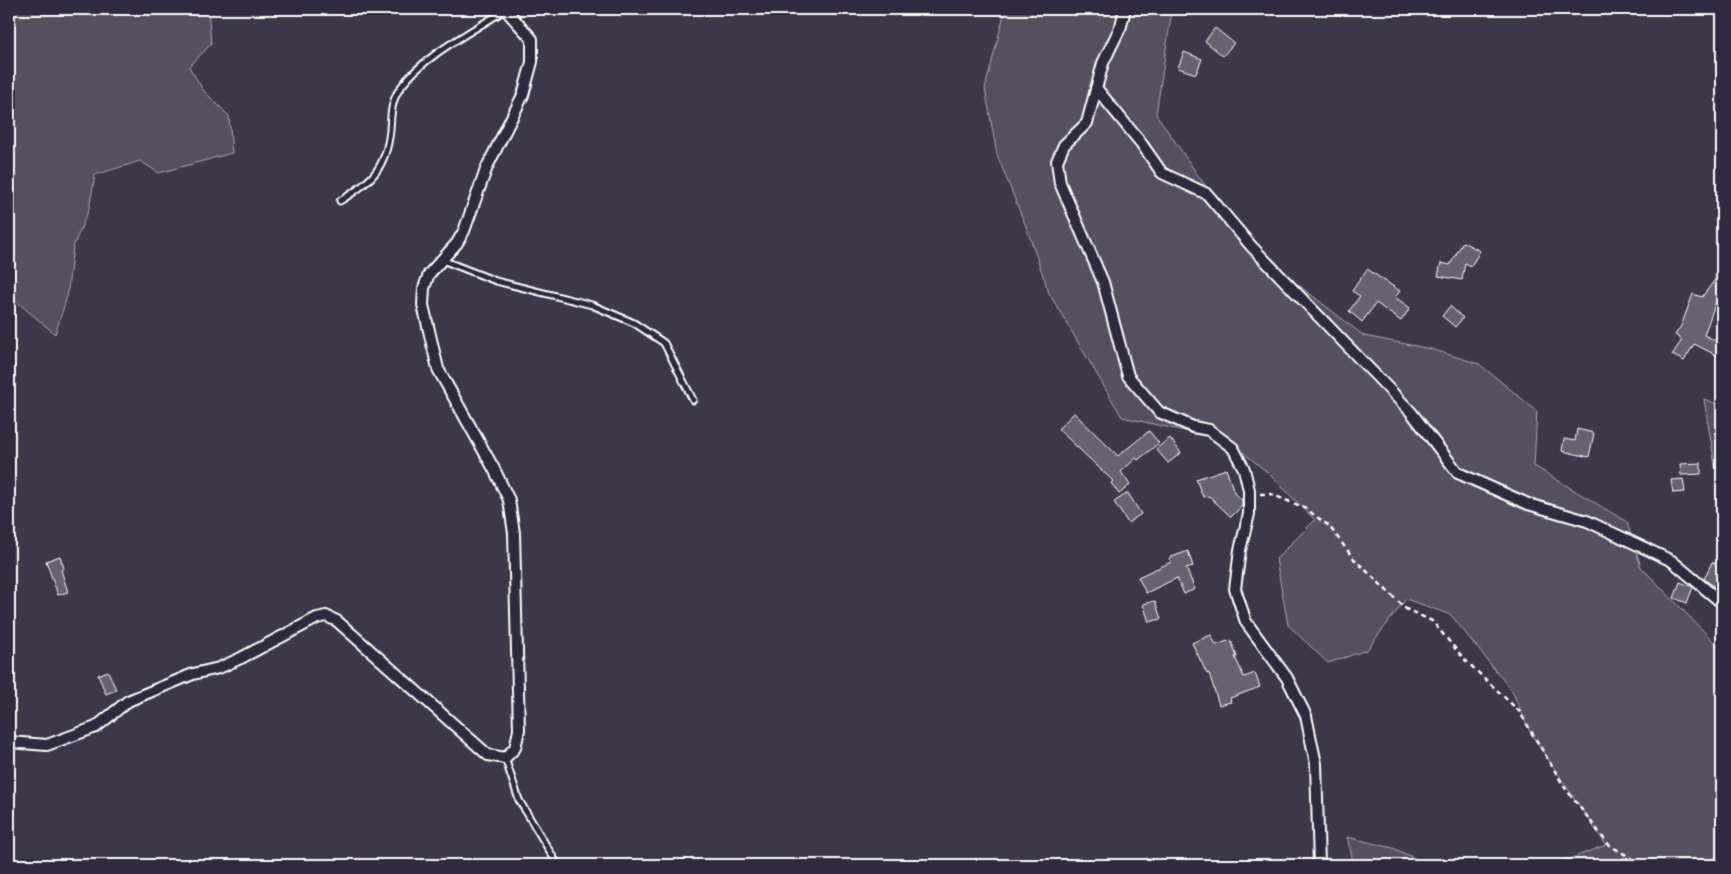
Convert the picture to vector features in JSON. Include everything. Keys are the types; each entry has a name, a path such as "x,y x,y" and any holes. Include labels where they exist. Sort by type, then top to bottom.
{"street":[{"path":"9,742 47,745 96,727 128,700 192,674 233,662 317,618 326,616 337,621 488,755 505,758 515,748 519,730 514,533 509,500 438,369 423,305 424,288 429,274 457,243 464,231 487,167 523,95 532,62 532,40 505,9"},
{"path":"1125,9 1121,26 1103,63 1087,123 1064,146 1057,161 1060,183 1103,282 1128,376 1159,412 1193,427 1209,430 1233,448 1244,469 1249,494 1249,514 1240,550 1235,589 1246,622 1287,678 1306,716 1316,764 1319,865"},
{"path":"1096,88 1141,143 1162,174 1207,194 1252,247 1411,412 1458,473 1528,504 1587,521 1672,561 1722,603"}],"lane":[{"path":"340,201 365,186 376,175 390,133 392,104 401,86 428,61 505,9"},
{"path":"442,260 496,281 592,305 634,323 664,343 693,400"},
{"path":"505,758 519,800 558,865"}],"path":[{"path":"1249,494 1271,494 1305,508 1329,526 1354,559 1406,609 1432,621 1464,659 1518,711 1565,788 1609,845 1643,865"}],"shaded area":[{"path":"9,9 208,9 211,44 189,67 204,91 229,116 232,153 159,173 140,161 95,175 89,209 73,247 67,297 55,334 9,295"},
{"path":"1007,9 1168,9 1171,17 1156,114 1202,181 1231,218 1287,276 1364,336 1431,349 1479,364 1537,411 1534,466 1627,522 1641,567 1722,650 1722,865 1553,865 1606,845 1531,734 1512,691 1451,615 1406,599 1367,650 1328,663 1288,625 1276,559 1315,520 1267,472 1229,441 1122,417 1049,293 1027,229 997,155 985,88"},
{"path":"1704,399 1722,406 1722,481 1715,466"},
{"path":"1347,837 1393,848 1429,865 1354,865"}],"building":[{"path":"1215,28 1234,43 1223,56 1205,41"},
{"path":"1184,52 1202,59 1196,74 1178,68"},
{"path":"1463,242 1480,251 1471,266 1465,263 1462,280 1438,276 1441,263 1450,265"},
{"path":"1367,269 1400,291 1395,297 1410,308 1401,321 1376,303 1362,322 1349,311 1360,296 1352,291"},
{"path":"1722,270 1722,300 1718,296 1704,335 1722,344 1718,356 1694,344 1684,361 1672,355 1682,340 1675,335 1681,326 1693,294 1702,297"},
{"path":"1450,306 1463,318 1455,327 1442,316"},
{"path":"1074,413 1118,456 1149,431 1159,443 1138,460 1136,458 1121,472 1130,485 1119,494 1111,483 1113,481 1058,429"},
{"path":"1577,429 1594,433 1589,457 1562,451 1564,439 1575,441"},
{"path":"1170,438 1181,453 1168,463 1156,449"},
{"path":"1701,463 1701,474 1681,475 1680,464"},
{"path":"1226,469 1234,492 1242,500 1242,506 1231,517 1209,496 1203,497 1196,479"},
{"path":"1683,479 1685,492 1673,493 1671,480"},
{"path":"1128,493 1141,514 1128,523 1114,502"},
{"path":"1188,551 1193,566 1186,568 1195,589 1184,594 1177,578 1146,593 1138,577 1171,562 1169,558"},
{"path":"60,556 64,568 61,570 68,592 58,595 46,561"},
{"path":"1712,562 1722,567 1722,592 1704,579"},
{"path":"1680,582 1693,587 1687,603 1674,598"},
{"path":"1155,601 1161,619 1149,622 1143,604"},
{"path":"1211,635 1216,645 1231,640 1237,657 1235,657 1244,677 1255,673 1260,687 1230,698 1231,702 1219,705 1209,673 1207,674 1192,643"},
{"path":"108,671 116,690 106,694 98,675"}]}
